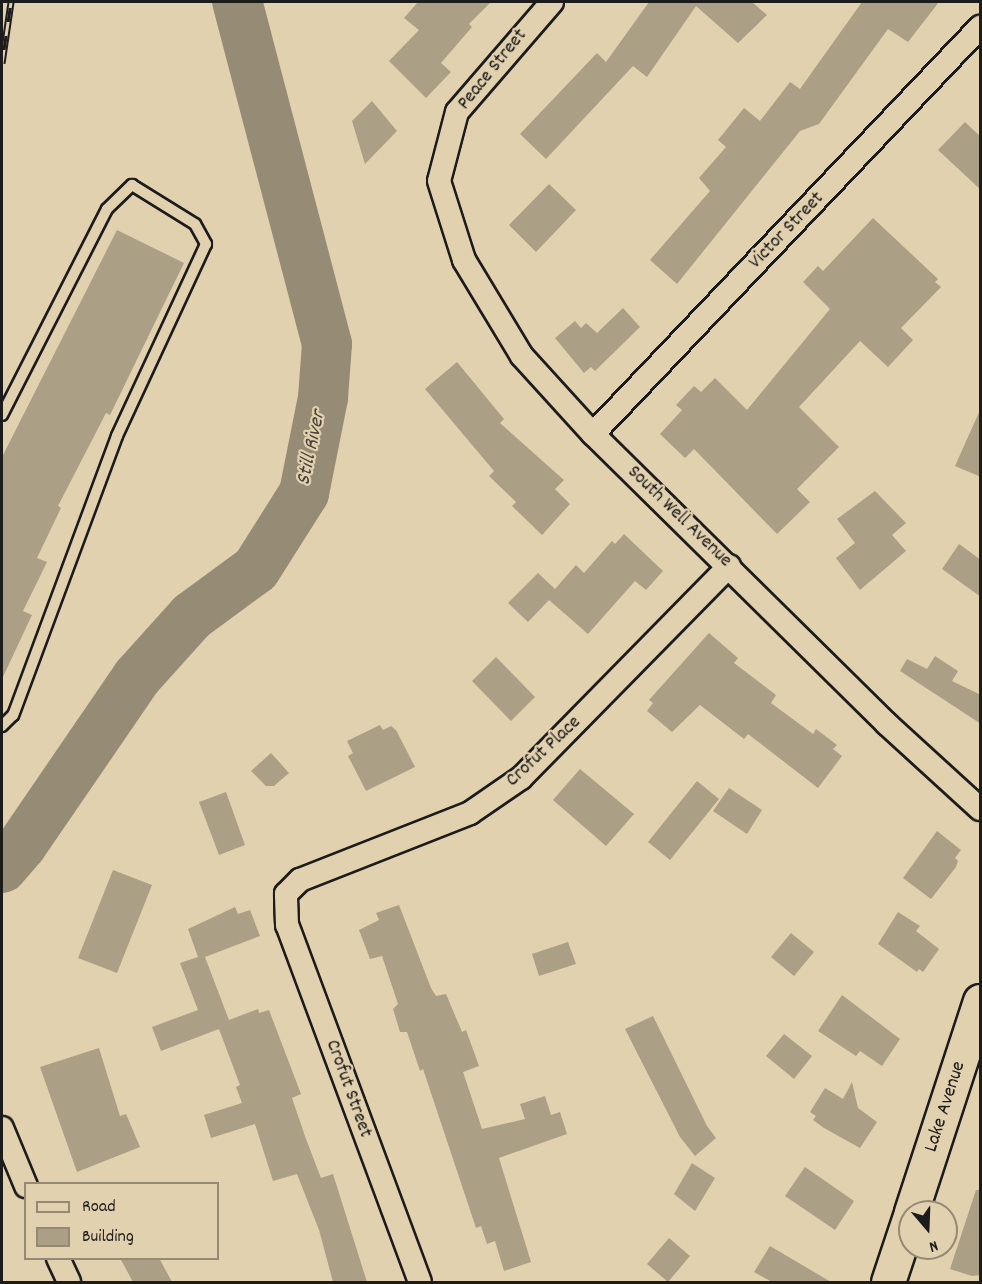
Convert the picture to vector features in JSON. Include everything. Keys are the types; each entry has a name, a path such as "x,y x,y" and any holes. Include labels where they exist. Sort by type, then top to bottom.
{"main road":[{"name":"Lake Avenue","path":"916,1200 968,1056 981,1001"},
{"name":"Lake Avenue","path":"888,1282 898,1252"}],"street":[{"name":"Peace Street","path":"439,181 457,112 552,2"},
{"name":"Victor Street","path":"593,434 981,27"},
{"name":"South Well Avenue","path":"439,181 464,260 522,356 593,434 887,724 981,809"},
{"name":"Crofut Place","path":"286,894 300,880 470,813 521,778 729,566"},
{"name":"Crofut Street","path":"286,894 287,925 420,1282"},
{"path":"2,1128 24,1182"},
{"path":"59,1260 69,1282"}],"lane":[{"path":"2,416 107,209 132,185 195,224 206,244 117,436 13,715 2,726"}],"building":[{"path":"418,2 491,2 469,24 472,27 441,63 451,72 426,98 389,61 419,30 404,18"},
{"path":"649,2 752,2 767,15 738,43 696,6 647,77 633,66 546,159 520,134 597,53 606,62"},
{"path":"862,2 939,2 908,42 888,29 819,124 800,131 677,284 650,260 710,191 699,178 726,147 718,140 744,108 760,121 790,82 800,89"},
{"path":"372,101 397,131 365,164 352,121"},
{"path":"965,122 981,137 981,190 938,150"},
{"path":"549,184 576,210 536,252 509,225"},
{"path":"873,218 938,279 935,282 941,287 901,328 913,340 888,367 860,341 799,407 839,447 797,489 810,502 777,534 694,449 685,458 660,434 682,410 676,405 694,386 701,392 715,378 747,410 830,309 803,282 818,266 823,271"},
{"path":"117,230 184,263 110,415 106,413 58,506 61,508 37,558 47,562 23,611 32,615 2,679 2,457"},
{"path":"623,308 640,327 595,371 591,367 584,373 555,338 575,321 581,328 586,323 597,333"},
{"path":"457,362 504,419 500,423 564,480 555,489 570,504 542,535 512,506 516,502 489,476 494,471 425,389"},
{"path":"981,408 981,477 955,466"},
{"path":"875,491 906,523 892,535 906,551 860,590 836,558 855,543 837,519"},
{"path":"624,534 663,571 646,590 635,581 588,634 549,600 528,622 508,603 538,573 555,589 576,565 584,573 612,541 615,544"},
{"path":"959,544 981,560 981,597 942,569"},
{"path":"709,633 738,658 734,663 776,695 771,703 813,734 816,729 837,745 833,749 842,756 818,788 748,734 744,739 700,705 672,732 647,711 653,703 649,700"},
{"path":"935,656 958,671 952,681 981,695 981,724 900,671 907,659 927,669"},
{"path":"496,657 535,697 511,721 472,681"},
{"path":"380,725 383,730 391,726 396,730 415,767 366,791 348,756 353,753 347,741"},
{"path":"271,753 289,773 274,786 266,786 251,771"},
{"path":"580,769 634,814 606,846 553,800"},
{"path":"697,781 719,799 670,860 648,842"},
{"path":"729,788 762,810 747,834 713,811"},
{"path":"226,792 245,845 219,855 199,802"},
{"path":"937,831 961,850 955,858 958,861 956,867 931,899 903,878"},
{"path":"113,870 152,885 117,973 78,958"},
{"path":"399,905 431,988 436,996 446,994 462,1032 466,1030 479,1066 463,1072 482,1129 525,1119 520,1104 545,1096 551,1115 560,1112 567,1134 499,1158 531,1262 504,1271 495,1241 487,1244 481,1226 476,1228 423,1069 420,1071 407,1032 400,1032 393,1009 398,1004 382,956 370,959 359,930 379,920 376,913"},
{"path":"235,907 238,914 250,910 260,936 205,957 229,1020 258,1009 259,1013 269,1010 301,1094 292,1098 306,1139 321,1178 333,1174 367,1282 333,1282 319,1230 297,1174 273,1181 255,1124 211,1138 204,1115 242,1103 236,1087 240,1085 219,1029 161,1051 152,1027 198,1010 180,963 198,957 188,929"},
{"path":"898,912 920,926 916,931 939,949 923,972 919,969 917,972 878,944"},
{"path":"791,933 814,952 794,976 771,957"},
{"path":"568,942 576,964 539,976 532,954"},
{"path":"842,995 900,1039 882,1066 860,1051 856,1056 818,1031"},
{"path":"653,1016 707,1126 716,1138 695,1156 680,1137 625,1029"},
{"path":"784,1034 812,1056 794,1079 766,1056"},
{"path":"99,1048 120,1116 126,1114 140,1147 77,1172 40,1067"},
{"path":"852,1082 858,1108 877,1122 860,1148 824,1128 813,1120 816,1116 810,1112 825,1088 843,1099"},
{"path":"692,1163 715,1178 695,1211 674,1194"},
{"path":"805,1167 854,1201 835,1230 785,1196"},
{"path":"976,1190 981,1190 981,1275 972,1276 950,1269 953,1260 958,1260 958,1245"},
{"path":"669,1238 690,1256 668,1282 647,1264"},
{"path":"770,1246 831,1282 772,1282 754,1272"},
{"path":"121,1260 160,1260 172,1282 133,1282"}],"waterway":[{"name":"Still River","path":"2,868 22,845 137,677 192,616 256,569 304,493 323,398 327,344 237,2"}],"railway":[{"path":"2,63 11,2"}]}
